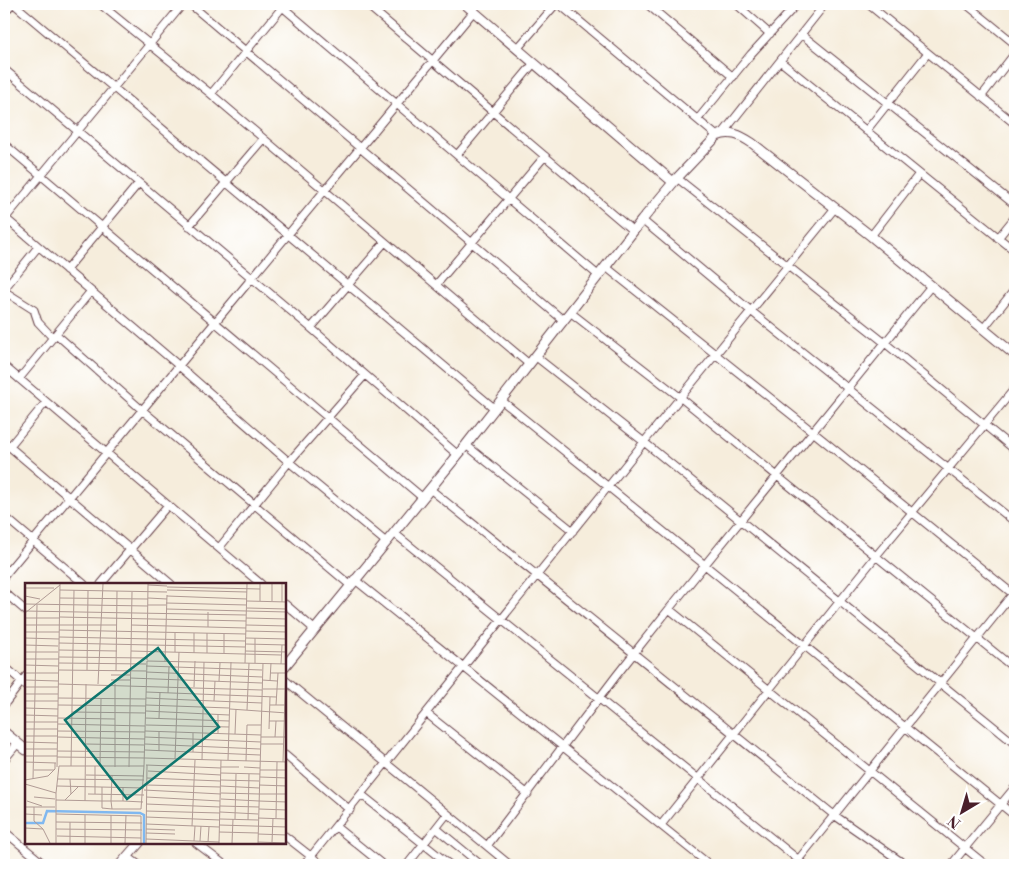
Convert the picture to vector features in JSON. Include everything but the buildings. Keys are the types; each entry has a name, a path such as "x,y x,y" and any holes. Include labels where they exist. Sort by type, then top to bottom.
{"main road":[{"path":"465,4 675,180"},
{"path":"286,665 466,445 633,231 675,180 720,134 734,133 752,142 871,236 1015,355"},
{"path":"4,732 25,749"},
{"path":"120,865 138,844"}],"street":[{"path":"4,13 13,4 494,408"},
{"path":"100,4 211,94 529,364"},
{"path":"183,4 4,219 178,365 289,462 386,542"},
{"path":"190,4 563,320"},
{"path":"518,49 558,4 698,119 720,134 825,4"},
{"path":"648,4 733,76"},
{"path":"736,4 770,34"},
{"path":"698,119 733,76 797,4"},
{"path":"868,4 1015,124"},
{"path":"966,4 1015,44"},
{"path":"211,94 283,5 599,276"},
{"path":"371,5 633,231"},
{"path":"4,576 474,11"},
{"path":"801,34 1015,205"},
{"path":"981,97 1015,52"},
{"path":"866,131 927,54"},
{"path":"780,61 1015,252"},
{"path":"457,155 534,63"},
{"path":"4,69 138,184 312,328 364,375 458,454"},
{"path":"190,226 263,139"},
{"path":"4,144 423,498"},
{"path":"436,285 544,156"},
{"path":"871,236 919,174"},
{"path":"675,180 885,343 1015,450"},
{"path":"66,270 138,184"},
{"path":"304,865 835,208"},
{"path":"998,238 1015,217"},
{"path":"642,220 751,311 1015,522"},
{"path":"312,328 385,242"},
{"path":"38,247 4,290 34,310 38,322 255,505 464,667 710,865"},
{"path":"606,267 1014,592 796,862"},
{"path":"487,846 634,653 931,286"},
{"path":"983,329 1015,289"},
{"path":"19,379 91,292"},
{"path":"570,312 681,398 1015,669"},
{"path":"535,356 644,442 1015,744"},
{"path":"4,366 260,583"},
{"path":"219,548 289,462 364,375"},
{"path":"661,825 876,556 1015,388"},
{"path":"501,400 1015,816"},
{"path":"46,402 7,444 170,583"},
{"path":"466,445 573,531"},
{"path":"430,489 834,815 906,865"},
{"path":"102,583 168,505"},
{"path":"4,516 83,583"},
{"path":"394,533 697,779 796,862 805,865"},
{"path":"4,592 25,610"},
{"path":"286,605 314,629"},
{"path":"669,609 986,865"},
{"path":"4,666 25,681 4,705"},
{"path":"286,681 510,865"},
{"path":"426,713 528,794"},
{"path":"4,760 18,743"},
{"path":"286,756 350,810"},
{"path":"951,865 1015,787"},
{"path":"362,795 450,865"},
{"path":"406,865 447,814"},
{"path":"336,827 379,864"},
{"path":"436,828 481,865"},
{"path":"4,831 45,865"},
{"path":"286,837 322,865"},
{"path":"197,844 225,865"},
{"path":"127,856 138,865"}]}
